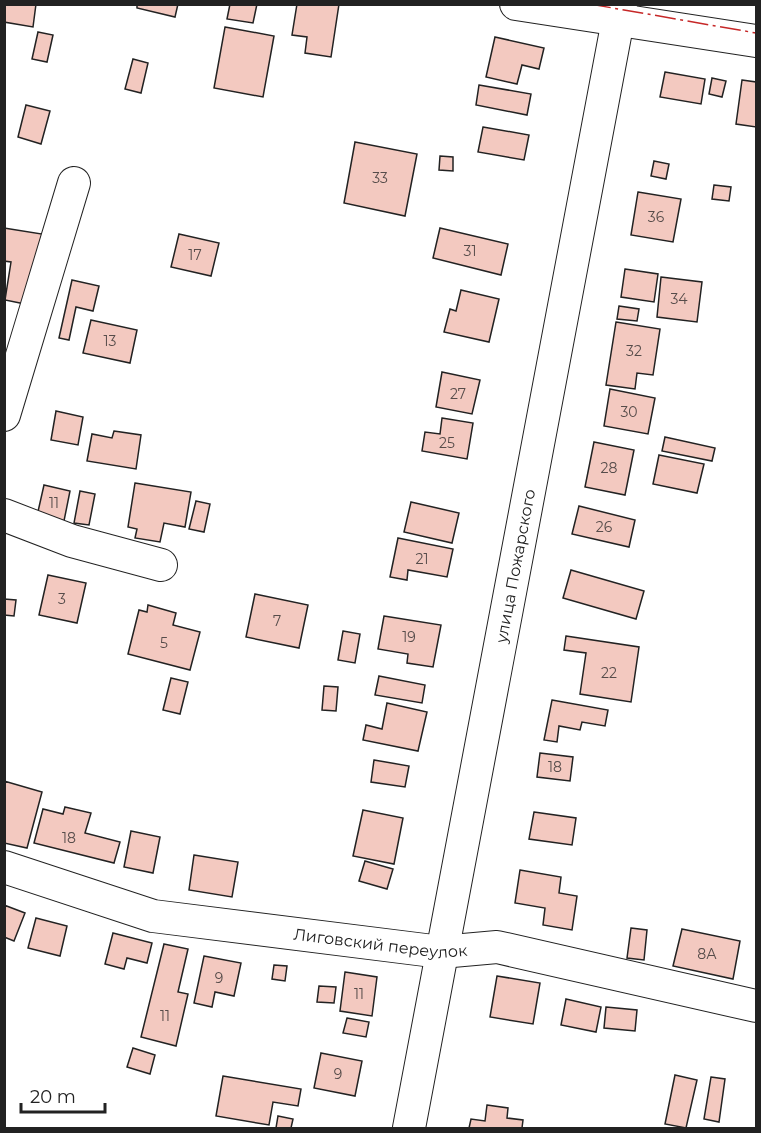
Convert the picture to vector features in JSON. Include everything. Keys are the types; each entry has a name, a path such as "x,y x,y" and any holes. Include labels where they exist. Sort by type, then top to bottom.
{"street":[{"path":"516,4 619,12 756,42"},
{"name":"улица Пожарского","path":"409,1128 619,12"},
{"path":"4,415 74,183"},
{"path":"4,515 72,541 161,565"},
{"name":"Лиговский переулок","path":"4,867 153,916 441,952 497,947 756,1006"}],"building":[{"path":"4,4 36,4 33,27 4,22"},
{"path":"137,4 178,4 175,17 137,8"},
{"path":"230,4 257,4 253,23 227,19"},
{"path":"297,4 339,4 331,57 305,53 307,37 292,35"},
{"path":"225,27 274,36 263,97 214,88"},
{"path":"38,32 53,35 47,62 32,59"},
{"path":"495,37 544,48 539,69 522,65 517,84 486,77"},
{"path":"133,59 148,63 141,93 125,89"},
{"path":"665,72 705,79 701,104 660,97"},
{"path":"712,78 726,81 722,97 709,94"},
{"path":"742,80 756,82 756,127 736,124"},
{"path":"479,85 531,94 527,115 476,105"},
{"path":"26,105 50,111 41,144 18,137"},
{"path":"483,127 529,135 524,160 478,152"},
{"path":"355,142 417,154 405,216 344,203"},
{"path":"440,156 453,157 453,171 439,170"},
{"path":"654,161 669,164 666,179 651,176"},
{"path":"714,185 731,187 729,201 712,199"},
{"path":"638,192 681,199 673,242 631,235"},
{"path":"4,228 42,234 30,305 5,300 11,262 4,261"},
{"path":"440,228 508,244 501,275 433,258"},
{"path":"179,234 219,243 211,276 171,267"},
{"path":"625,269 658,274 654,302 621,297"},
{"path":"661,277 702,282 697,322 657,317"},
{"path":"72,280 99,286 93,311 76,307 69,340 59,338"},
{"path":"461,290 499,299 489,342 444,332 450,309 456,311"},
{"path":"619,306 639,309 637,321 617,319"},
{"path":"91,320 137,330 130,363 83,353"},
{"path":"616,322 660,329 653,375 637,373 635,389 606,385"},
{"path":"442,372 480,380 472,414 436,407"},
{"path":"610,389 655,398 648,434 604,426"},
{"path":"56,411 83,417 78,445 51,440"},
{"path":"442,418 473,423 467,459 422,451 425,432 440,434"},
{"path":"114,431 141,435 136,469 87,461 92,434 112,438"},
{"path":"665,437 715,448 712,461 662,451"},
{"path":"594,442 634,450 625,495 585,487"},
{"path":"659,455 704,464 697,493 653,484"},
{"path":"135,483 191,492 185,527 164,523 160,542 135,538 137,529 128,527"},
{"path":"44,485 70,491 64,521 37,516"},
{"path":"80,491 95,494 89,525 74,523"},
{"path":"196,501 210,504 204,532 189,529"},
{"path":"411,502 459,513 452,543 404,532"},
{"path":"579,506 635,520 629,547 572,534"},
{"path":"398,538 453,549 447,577 408,570 407,580 390,577"},
{"path":"571,570 644,591 636,619 563,598"},
{"path":"48,575 86,583 77,623 39,615"},
{"path":"255,594 308,605 299,648 246,637"},
{"path":"4,599 16,600 14,616 4,615"},
{"path":"148,605 176,613 173,625 200,632 190,670 128,654 139,610 147,612"},
{"path":"384,616 441,625 433,667 407,663 408,654 378,649"},
{"path":"343,631 360,634 355,663 338,660"},
{"path":"566,636 639,647 631,702 580,694 586,653 564,650"},
{"path":"379,676 425,685 422,703 375,695"},
{"path":"171,678 188,682 180,714 163,710"},
{"path":"324,686 338,687 336,711 322,710"},
{"path":"552,700 608,710 605,726 582,722 580,730 559,726 557,742 544,740"},
{"path":"387,703 427,712 418,751 363,740 366,725 382,729"},
{"path":"540,753 573,757 570,781 537,777"},
{"path":"374,760 409,766 405,787 371,782"},
{"path":"4,781 42,792 27,848 4,843"},
{"path":"65,807 91,813 85,833 120,842 114,863 34,843 43,809 63,814"},
{"path":"363,810 403,818 394,864 353,856"},
{"path":"534,812 576,818 572,845 529,839"},
{"path":"131,831 160,837 153,873 124,867"},
{"path":"194,855 238,862 232,897 189,890"},
{"path":"365,861 393,869 387,889 359,881"},
{"path":"520,870 561,877 559,893 577,896 572,930 543,925 545,908 515,903"},
{"path":"4,905 25,913 14,941 4,937"},
{"path":"36,918 67,926 60,956 28,948"},
{"path":"631,928 647,930 644,960 627,958"},
{"path":"682,929 740,941 733,979 673,966"},
{"path":"113,933 152,943 147,963 127,958 124,969 105,964"},
{"path":"164,944 188,949 178,992 188,994 176,1046 141,1037"},
{"path":"204,956 241,963 234,996 215,992 212,1007 194,1003"},
{"path":"274,965 287,966 285,981 272,979"},
{"path":"345,972 377,977 372,1016 340,1011"},
{"path":"497,976 540,983 533,1024 490,1017"},
{"path":"319,986 336,987 334,1003 317,1002"},
{"path":"566,999 601,1007 596,1032 561,1025"},
{"path":"606,1007 637,1010 635,1031 604,1028"},
{"path":"347,1018 369,1022 366,1037 343,1033"},
{"path":"133,1048 155,1055 150,1074 127,1067"},
{"path":"321,1053 362,1061 355,1096 314,1088"},
{"path":"675,1075 697,1080 686,1128 665,1124"},
{"path":"223,1076 301,1089 298,1106 273,1102 269,1125 216,1116"},
{"path":"711,1077 725,1079 719,1122 704,1119"},
{"path":"487,1105 508,1108 507,1118 523,1120 522,1128 469,1128 471,1119 485,1121"},
{"path":"278,1116 293,1119 291,1128 276,1128"}],"power":[{"path":"590,4 756,33"}]}
